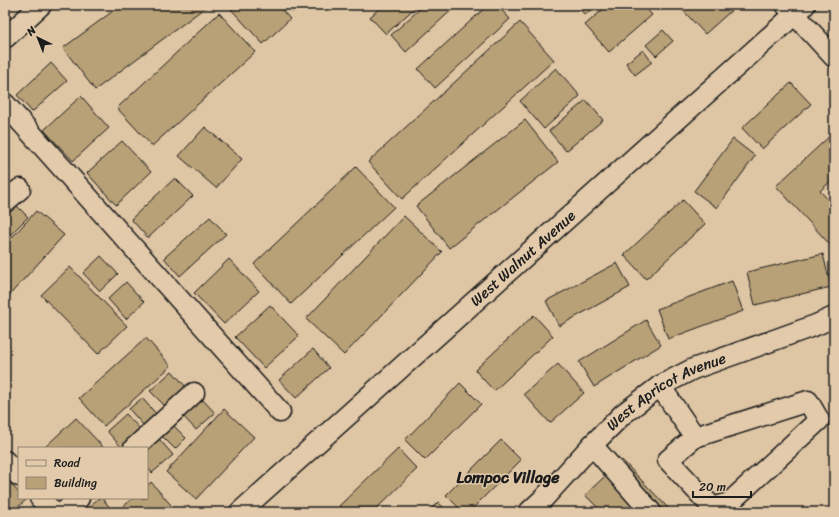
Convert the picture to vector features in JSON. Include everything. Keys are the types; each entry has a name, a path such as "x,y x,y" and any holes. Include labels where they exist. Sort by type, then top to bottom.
{"street":[{"path":"5,38 41,5"},
{"path":"795,8 834,57"},
{"name":"West Walnut Avenue","path":"240,512 795,8"},
{"path":"5,104 280,412"},
{"path":"5,202 20,189"},
{"name":"West Apricot Avenue","path":"542,508 592,445 623,414 660,386 693,369 816,325 832,321"},
{"path":"660,386 694,437"},
{"path":"135,447 194,393"},
{"path":"808,401 818,420 729,503 713,508 668,460 694,437 808,401"},
{"path":"592,445 651,512"},
{"path":"5,461 18,475"},
{"path":"41,499 52,512"},
{"path":"64,512 78,499"}],"building":[{"path":"121,5 207,6 95,90 63,48"},
{"path":"231,5 287,5 282,10 290,19 263,44 229,7"},
{"path":"287,5 300,5 292,12"},
{"path":"383,5 418,5 386,34 370,17"},
{"path":"424,5 457,5 406,52 391,35"},
{"path":"488,5 497,5 510,19 435,88 418,69"},
{"path":"576,5 596,5 585,15"},
{"path":"608,5 643,5 652,15 609,52 585,25"},
{"path":"678,5 729,5 733,9 705,34"},
{"path":"219,13 255,52 152,146 117,108"},
{"path":"520,22 554,60 402,199 368,162"},
{"path":"663,30 673,41 656,56 646,45"},
{"path":"643,50 652,62 635,75 626,63"},
{"path":"51,63 67,81 32,112 17,95"},
{"path":"556,68 580,96 544,129 520,101"},
{"path":"791,83 811,104 762,149 742,128"},
{"path":"81,96 109,128 73,161 44,130"},
{"path":"586,100 603,120 566,151 549,131"},
{"path":"525,120 558,162 449,248 416,206"},
{"path":"205,127 242,159 216,188 179,156"},
{"path":"834,132 834,154 829,159 834,165 834,178 820,191 834,206 834,249 776,186"},
{"path":"733,139 755,156 717,208 694,191"},
{"path":"122,141 151,172 116,205 87,173"},
{"path":"356,167 394,207 291,304 254,264"},
{"path":"175,178 193,196 148,238 131,219"},
{"path":"683,200 705,224 646,279 624,255"},
{"path":"15,204 28,217 8,237 5,234 5,214"},
{"path":"36,211 64,235 5,300 5,245"},
{"path":"404,216 442,252 344,355 306,319"},
{"path":"210,217 226,234 180,276 164,258"},
{"path":"823,254 831,287 755,305 747,272"},
{"path":"101,256 118,274 100,291 83,273"},
{"path":"229,259 259,291 224,324 194,293"},
{"path":"617,263 630,287 559,326 546,301"},
{"path":"70,267 127,326 98,354 41,295"},
{"path":"732,281 743,311 668,339 657,309"},
{"path":"126,282 144,302 126,319 108,299"},
{"path":"270,305 299,336 264,368 235,337"},
{"path":"534,315 553,336 494,391 475,370"},
{"path":"646,320 661,345 594,387 579,362"},
{"path":"146,338 171,366 104,426 79,398"},
{"path":"313,349 329,368 296,398 279,380"},
{"path":"558,364 584,393 550,423 524,394"},
{"path":"172,371 186,387 165,406 150,391"},
{"path":"460,383 481,404 425,460 405,440"},
{"path":"142,398 158,416 145,427 129,409"},
{"path":"202,399 215,413 196,430 183,416"},
{"path":"224,409 254,437 196,499 166,472"},
{"path":"126,414 141,430 123,447 121,447 107,431"},
{"path":"76,418 103,447 45,447"},
{"path":"173,425 186,438 175,449 162,436"},
{"path":"159,439 173,455 152,473 148,468 148,448"},
{"path":"501,440 521,460 469,512 463,512 446,495"},
{"path":"398,449 417,469 373,512 345,512 339,506"},
{"path":"622,460 672,512 602,512 585,495"},
{"path":"5,477 18,492 18,499 26,500 12,512 5,512"},
{"path":"151,482 177,512 117,512 132,499 148,499 148,485"},
{"path":"98,499 103,499 112,510 110,512 83,512"},
{"path":"438,502 448,512 428,512"}],"district":[{"name":"Lompoc Village","path":"508,477"}]}
